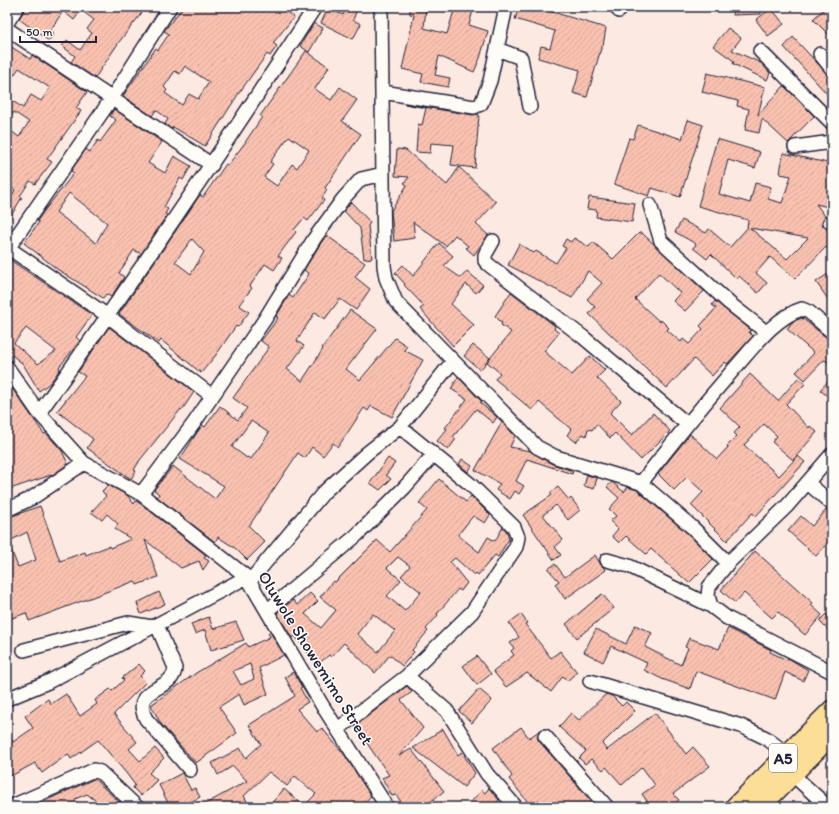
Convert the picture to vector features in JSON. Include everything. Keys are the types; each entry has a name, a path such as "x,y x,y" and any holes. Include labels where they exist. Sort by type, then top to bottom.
{"highway":[{"name":"A5","path":"735,807 832,710"},
{"name":"A5","path":"760,807 832,734"}],"street":[{"path":"7,23 17,7"},
{"path":"170,7 112,98 7,248 108,316 212,396"},
{"path":"39,412 108,316 212,164 315,7"},
{"path":"381,7 384,266 391,293 402,311 453,361 526,438 546,453 641,483 693,528 728,562"},
{"path":"383,92 474,107 481,104 490,81 506,7"},
{"path":"7,29 212,164"},
{"path":"497,49 521,58 530,107"},
{"path":"760,51 832,123"},
{"path":"820,54 832,69"},
{"path":"795,147 832,142"},
{"path":"141,494 194,423 266,319 314,239 343,199 362,179 383,174"},
{"path":"650,205 661,241 729,303 766,332"},
{"path":"493,241 485,255 485,261 488,265 583,337 687,424"},
{"path":"641,483 687,424 766,332 795,311 802,309 809,312 832,332"},
{"path":"7,699 48,682 154,626 249,579 324,492 366,453 400,427 453,361"},
{"name":"Oluwole Showemimo Street","path":"8,369 39,412 84,463 141,494 249,579 338,729 387,807"},
{"path":"338,729 407,676 472,612 516,547 518,537 514,527 470,484 400,427"},
{"path":"268,610 357,535 405,487 434,454"},
{"path":"711,606 708,596 709,587 728,562 808,483 832,454"},
{"path":"7,510 32,498 84,463"},
{"path":"808,483 832,504"},
{"path":"607,560 629,566 711,606 727,618 832,672"},
{"path":"24,650 128,623 154,626"},
{"path":"154,626 175,668 175,675 171,680 151,691 142,703 142,711 146,720 190,770"},
{"path":"407,676 447,711 487,774 516,807"},
{"path":"590,681 741,726 766,738 787,754"},
{"path":"545,736 607,807"},
{"path":"10,807 35,802 94,770 100,772 137,807"},
{"path":"793,774 828,807"}],"building":[{"path":"26,7 139,7 144,10 119,42 95,78 71,62 75,56 62,46 67,40 80,50 92,33 87,29 94,20 81,10 74,20 63,11 50,31 54,34 49,41 19,19"},
{"path":"183,7 279,7 294,17 273,43 277,46 270,56 267,54 239,93 205,146 173,127 171,129 165,124 168,119 156,110 152,116 123,96 156,48 158,50 169,34 164,31","holes":["185,66 209,82 198,99 189,94 182,105 165,93 167,90 164,87 175,71 180,74"]},
{"path":"346,7 357,9 353,20 361,24 353,39 321,23 328,8 343,15"},
{"path":"410,7 426,7 424,28 447,34 455,7 474,7 469,25 488,31 474,72 439,56 435,75 450,78 448,87 421,82 423,74 402,69 414,15 410,14"},
{"path":"519,7 536,7 606,28 603,46 602,45 587,97 573,93 580,70 538,58 541,46 550,48 555,31 515,19"},
{"path":"732,7 761,7 761,14 733,15"},
{"path":"826,7 832,7 832,38 813,19"},
{"path":"771,8 784,24 768,36 756,20"},
{"path":"314,23 323,28 309,52 300,46"},
{"path":"728,28 741,38 732,50 761,63 770,73 767,80 733,64 734,61 713,46"},
{"path":"793,37 832,79 832,90 828,95 784,47"},
{"path":"7,44 30,59 32,55 87,92 76,108 81,111 47,159 52,162 35,184 30,181 20,196 22,197 7,223 7,204 15,190 7,184 7,128 19,137 29,122 14,112 7,123 7,97 23,108 31,95 41,101 50,88 19,68 7,85"},
{"path":"306,51 329,67 315,89 331,100 340,87 357,100 342,121 361,134 325,188 327,190 322,198 324,200 308,221 304,218 294,230 296,232 278,256 282,258 274,270 265,264 250,286 252,288 239,305 249,312 238,327 236,326 216,355 201,373 161,340 159,343 119,314 200,195 203,197 226,164 228,165 244,144 262,117 260,116","holes":["289,136 309,150 297,168 292,164 277,186 264,177 273,164 270,162","192,239 204,252 191,274 175,262"]},
{"path":"707,73 765,87 758,115 784,86 814,116 788,143 762,119 759,133 745,130 749,109 737,106 738,101 702,92"},
{"path":"405,104 473,115 479,114 475,168 451,165 454,145 431,143 430,153 416,152 418,124 422,125 426,108"},
{"path":"114,109 162,142 148,163 165,173 174,156 191,166 183,180 180,178 164,207 168,209 165,214 167,215 141,254 134,250 119,273 124,277 111,297 106,294 103,298 57,269 24,243 39,222 37,221 44,211 74,173 71,171 86,149 90,152 98,140 100,142 116,120 110,116","holes":["69,193 107,223 96,243 56,212"]},
{"path":"688,120 703,125 680,197 652,188 649,196 614,184 629,138 633,139 638,125 682,139"},
{"path":"717,139 760,152 755,168 728,160 719,194 750,203 755,183 771,187 768,199 782,203 791,176 780,174 783,153 832,164 832,208 816,204 825,216 822,222 823,226 832,231 832,253 826,247 795,279 770,257 756,273 767,283 758,293 739,276 737,279 711,254 707,259 693,248 696,244 675,232 682,220 706,233 709,229 730,247 748,227 748,220 698,206","holes":["750,228 808,238 787,259"]},
{"path":"397,149 406,150 447,185 459,167 496,202 476,224 488,235 474,255 466,248 468,246 455,235 446,246 413,222 415,238 394,241 391,211 407,185 404,183 409,177 395,176"},
{"path":"589,197 635,203 632,222 596,217 597,210 587,209"},
{"path":"351,202 370,222 368,226 372,258 364,259 360,228 344,211"},
{"path":"639,233 642,233 704,291 685,311 673,301 680,293 659,273 635,299 660,322 661,320 669,328 667,330 681,342 683,339 689,344 703,329 700,326 716,308 712,305 715,301 751,330 749,332 753,336 727,364 725,362 712,376 694,359 667,388 589,314 595,307 587,299 602,283 588,271 572,298 508,265 519,244 534,253 536,251 556,263 566,248 562,246 566,239 571,242 574,238 589,247 593,242 613,259"},
{"path":"326,235 365,263 355,277 370,289 356,310 340,299 325,319 315,312 297,341 304,346 287,369 302,381 323,349 322,348 350,310 377,329 346,369 360,380 395,338 407,346 404,350 423,360 392,417 371,406 368,411 364,408 338,447 333,443 323,456 312,447 305,458 298,453 249,526 265,542 247,560 235,548 218,537 215,542 157,497 159,494 154,490 173,466 215,499 224,486 180,459 202,425 205,427 220,406 238,420 247,408 233,398 269,347 261,341 278,318 276,317 289,295 293,298 309,274 304,270","holes":["251,421 269,433 251,459 248,457 247,458 232,447"]},
{"path":"439,243 453,256 444,266 461,278 467,271 483,285 476,293 466,284 451,304 474,325 453,346 420,309 424,306 395,273 403,265 413,276"},
{"path":"7,258 92,315 76,337 80,341 59,367 60,369 50,383 39,391 23,364 7,351","holes":["26,328 56,351 38,364 14,343"]},
{"path":"832,271 832,305 816,282"},
{"path":"511,292 555,326 554,329 559,333 544,351 572,375 590,356 605,370 597,378 621,401 610,413 632,435 653,413 670,431 641,460 615,433 610,438 597,424 592,430 588,429 586,436 583,434 576,442 567,435 571,429 539,402 532,410 495,379 500,373 487,362 511,332 501,325 502,323 495,316"},
{"path":"802,318 827,338 832,340 832,366 825,360 823,361 805,380 796,372 814,353 787,329 792,322"},
{"path":"109,327 194,392 182,410 181,409 140,460 131,479 87,448 93,439 57,411 85,376 78,372"},
{"path":"473,345 490,358 480,370 464,356"},
{"path":"750,374 778,401 798,378 805,384 786,404 809,428 810,426 817,432 793,460 772,442 777,436 764,424 744,445 779,476 798,456 805,462 756,516 752,513 727,541 691,505 703,492 687,477 674,490 658,474 690,434 717,459 737,436 734,433 740,427 720,408"},
{"path":"458,377 482,402 480,403 497,417 493,423 476,409 453,437 456,439 448,450 437,441 467,399 451,389"},
{"path":"832,377 832,400 820,390"},
{"path":"7,381 44,434 46,433 62,451 68,464 54,474 7,490"},
{"path":"502,422 515,436 510,447 530,451 552,464 573,471 572,474 527,459 516,481 524,486 519,494 515,491 510,499 496,490 500,484 475,470"},
{"path":"388,458 395,463 386,475 391,479 380,490 370,483"},
{"path":"462,459 472,466 468,472 459,464"},
{"path":"587,475 597,478 594,489 584,486"},
{"path":"439,479 466,502 471,496 490,515 485,523 473,516 458,535 479,552 488,537 495,541 503,527 507,532 509,539 498,557 495,555 478,575 476,573 474,575 455,558 450,562 467,583 461,591 458,589 437,614 438,615 426,629 428,631 412,650 414,652 402,666 390,655 375,673 344,643 331,657 329,655 317,665 295,636 292,638 277,613 293,600 297,605 310,593 318,601 305,614 321,628 336,610 320,597 333,581 335,582 377,540 390,552 427,510 419,503","holes":["398,557 410,566 401,576 421,592 405,611 387,596 401,580 387,568","373,614 395,631 378,652 357,634"]},
{"path":"612,482 624,492 628,487 637,490 688,534 713,559 689,583 651,549 646,554 626,536 619,543 612,536 618,529 610,521 616,516 609,509 619,498 607,487"},
{"path":"108,485 127,495 134,504 136,501 141,504 206,555 204,558 209,561 203,570 199,561 181,568 145,540 158,577 137,585 135,581 29,621 26,613 7,620 7,518 40,506 60,561 85,552 86,555 109,546 110,548 131,539 115,529 118,524 107,514 102,520 91,512 106,496 102,491","holes":["27,532 36,560 18,567 8,542"]},
{"path":"558,487 569,500 571,498 580,510 568,520 556,505 543,515 563,540 555,547 561,555 554,560 523,515 552,495 550,493"},
{"path":"826,510 832,512 832,538 816,556 788,531 801,516 812,526"},
{"path":"755,551 813,603 811,605 822,615 805,635 778,612 772,618 744,593 735,603 721,590"},
{"path":"595,555 606,570 565,599 555,584 559,581 548,569 555,564 565,577"},
{"path":"159,592 165,604 141,614 137,603"},
{"path":"602,594 614,608 577,638 566,624"},
{"path":"521,614 527,623 525,624 551,658 560,651 577,672 567,681 563,676 551,692 527,673 506,687 493,671 514,655 511,651 514,648 510,643 519,637 509,623"},
{"path":"826,614 832,620 832,634 819,621"},
{"path":"209,617 213,629 236,622 244,640 211,650 205,630 195,634 191,624"},
{"path":"635,625 652,633 645,647 681,665 688,648 685,647 689,638 719,649 728,628 771,650 770,652 787,660 788,658 808,670 803,681 785,672 775,700 696,671 690,689 662,679 644,670 647,663 611,646 603,662 584,652 596,629 626,644"},
{"path":"270,632 284,655 259,668 268,694 244,705 239,694 219,707 237,733 196,763 161,724 151,705 196,673 246,643 248,647 270,637 268,633","holes":["250,664 254,679 241,685 233,671"]},
{"path":"477,656 491,674 477,685 463,666"},
{"path":"139,664 145,671 140,676 146,682 114,714 137,742 129,749 140,761 155,748 164,758 149,773 157,780 141,796 133,788 135,785 126,773 98,740 71,759 68,754 42,773 35,763 11,776 7,769 7,730 13,742 33,728 25,716 48,699 51,704 66,694 80,716 97,704 95,700 110,689 112,691 124,680 122,678"},
{"path":"293,672 302,687 300,688 308,702 297,709 317,732 322,728 344,754 371,796 360,807 268,807 284,789 304,806 316,794 295,776 287,786 269,772 244,796 247,801 235,807 200,807 247,781 233,766 218,775 212,763 240,748 246,758 261,744 249,725 295,696 285,677"},
{"path":"407,686 412,692 401,700 423,728 399,756 411,749 444,791 424,807 405,807 396,795 392,796 382,778 389,775 355,726"},
{"path":"479,689 492,700 472,723 459,711"},
{"path":"606,694 612,696 622,706 626,702 635,711 602,744 607,750 655,713 686,754 693,747 710,766 673,794 679,800 671,807 651,807 642,794 655,785 642,767 622,785 606,767 603,770 591,759 585,764 579,758 586,751 559,727 571,713 579,720"},
{"path":"521,727 529,738 539,731 537,737 539,741 596,807 532,807 509,779 512,776 493,748"},
{"path":"443,729 458,755 462,752 475,773 464,787 413,748"},
{"path":"182,773 191,790 195,788 200,797 181,807 170,807 159,785"},
{"path":"94,779 125,807 104,807 87,794 75,799 78,807 42,807 40,803"},
{"path":"489,788 499,800 493,807 466,807 482,790 485,793"}]}
